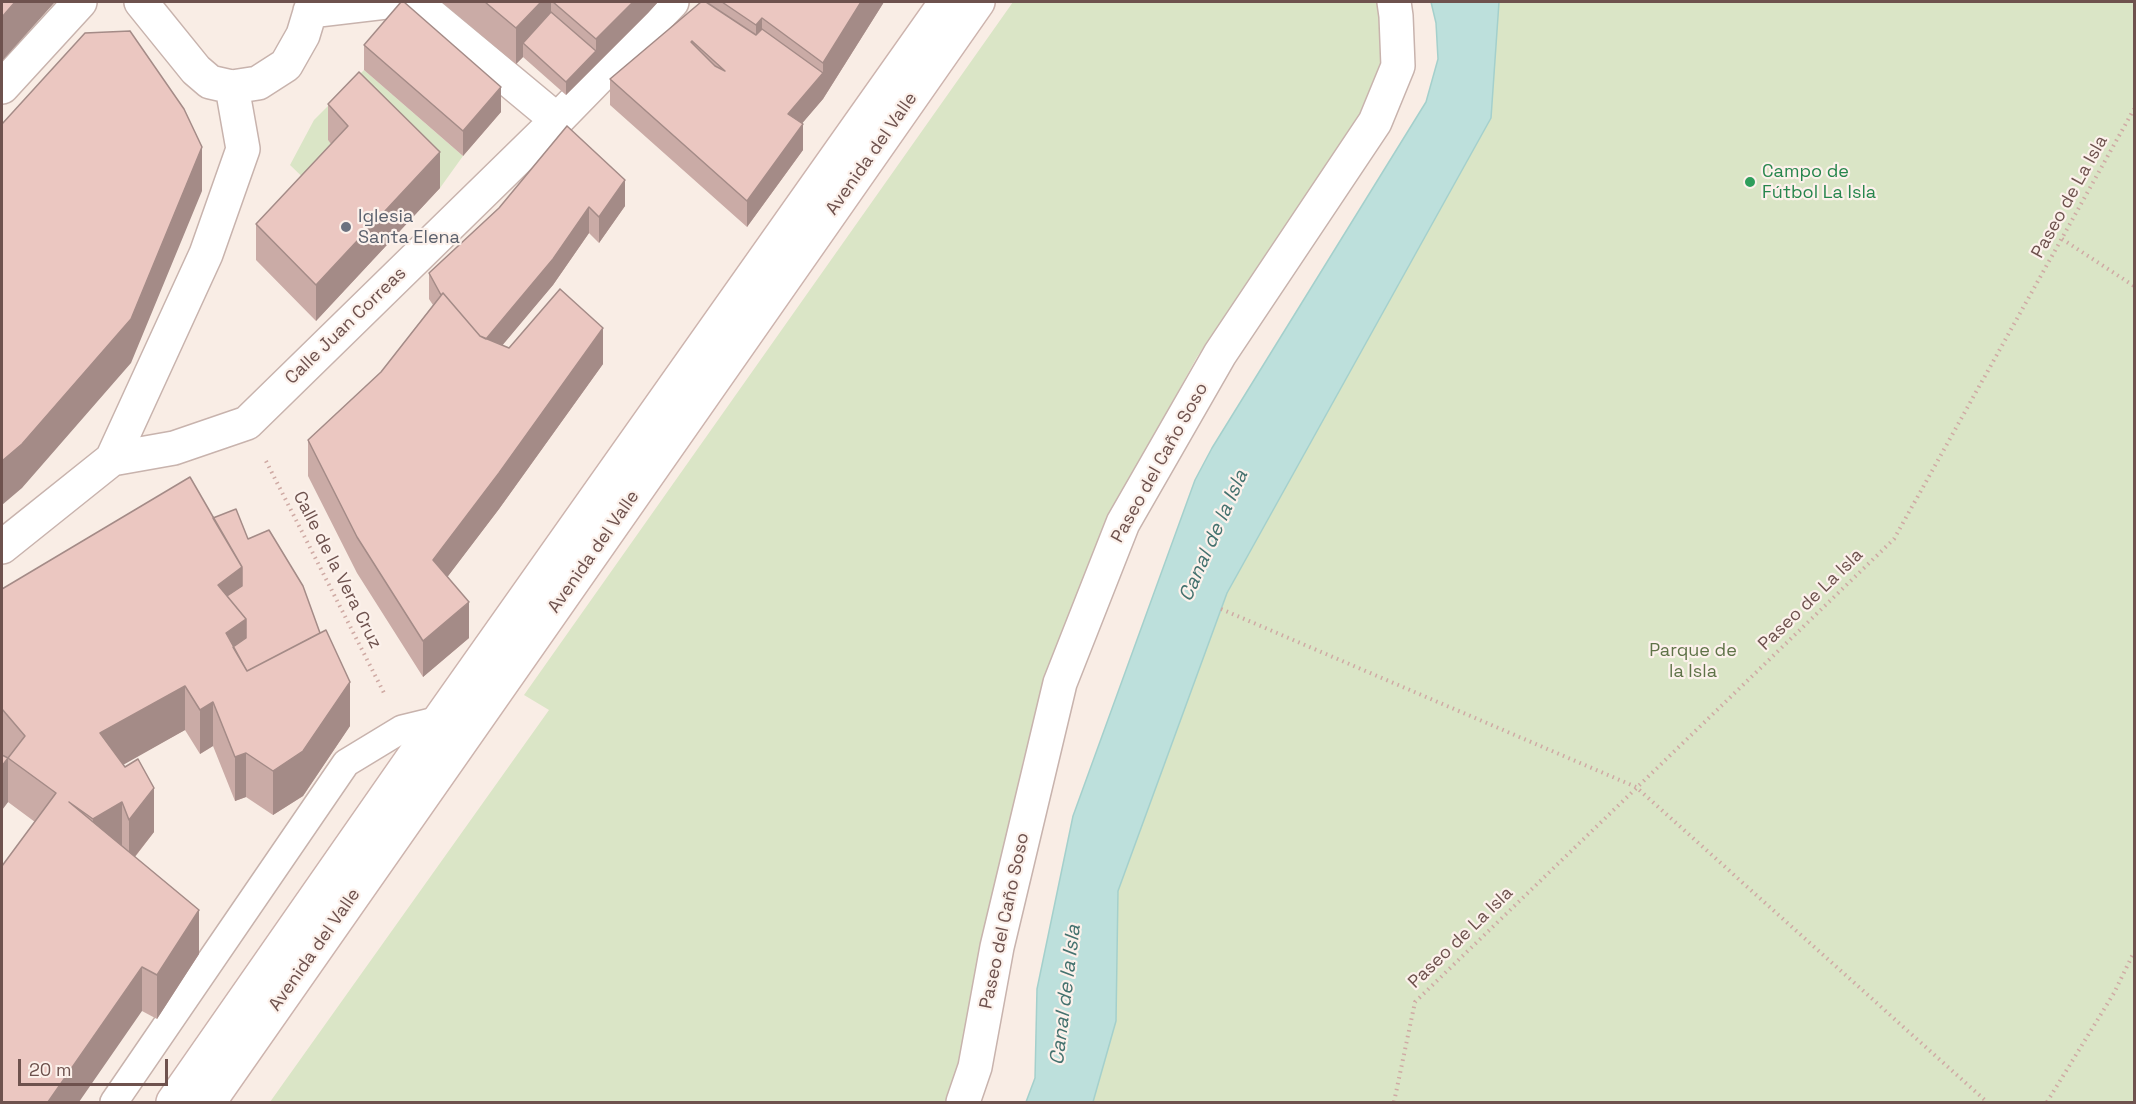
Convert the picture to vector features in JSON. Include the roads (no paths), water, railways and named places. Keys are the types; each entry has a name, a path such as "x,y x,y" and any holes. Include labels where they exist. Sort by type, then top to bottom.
{"street":[{"path":"2,87 80,2"},
{"path":"141,2 196,70 210,82 232,87 258,83 286,65 303,35 312,6 386,2"},
{"path":"416,2 557,120"},
{"name":"Calle Juan Correas","path":"111,459 174,448 247,423 557,120 672,2"},
{"name":"Avenida del Valle","path":"172,1102 945,2"},
{"name":"Avenida del Valle","path":"209,1102 978,2"},
{"name":"Paseo del Caño Soso","path":"963,1102 975,1067 997,947 1060,683 1123,524 1220,354 1375,122 1398,66 1394,2"},
{"path":"2,547 111,459 206,254 243,149 232,87"}],"lane":[{"path":"114,1102 346,763 402,729 439,720"}],"water":[{"name":"Canal de la Isla","path":"1431,2 1499,2 1491,118 1227,593 1118,891 1116,1021 1093,1102 1026,1102 1035,1078 1037,989 1073,816 1195,480 1212,448 1426,102 1438,59 1436,23"}],"place":[{"name":"Campo de Fútbol La Isla","path":"1750,182"},
{"name":"Iglesia Santa Elena","path":"346,227"}],"park label":[{"name":"Parque de la Isla","path":"1693,661"}]}
